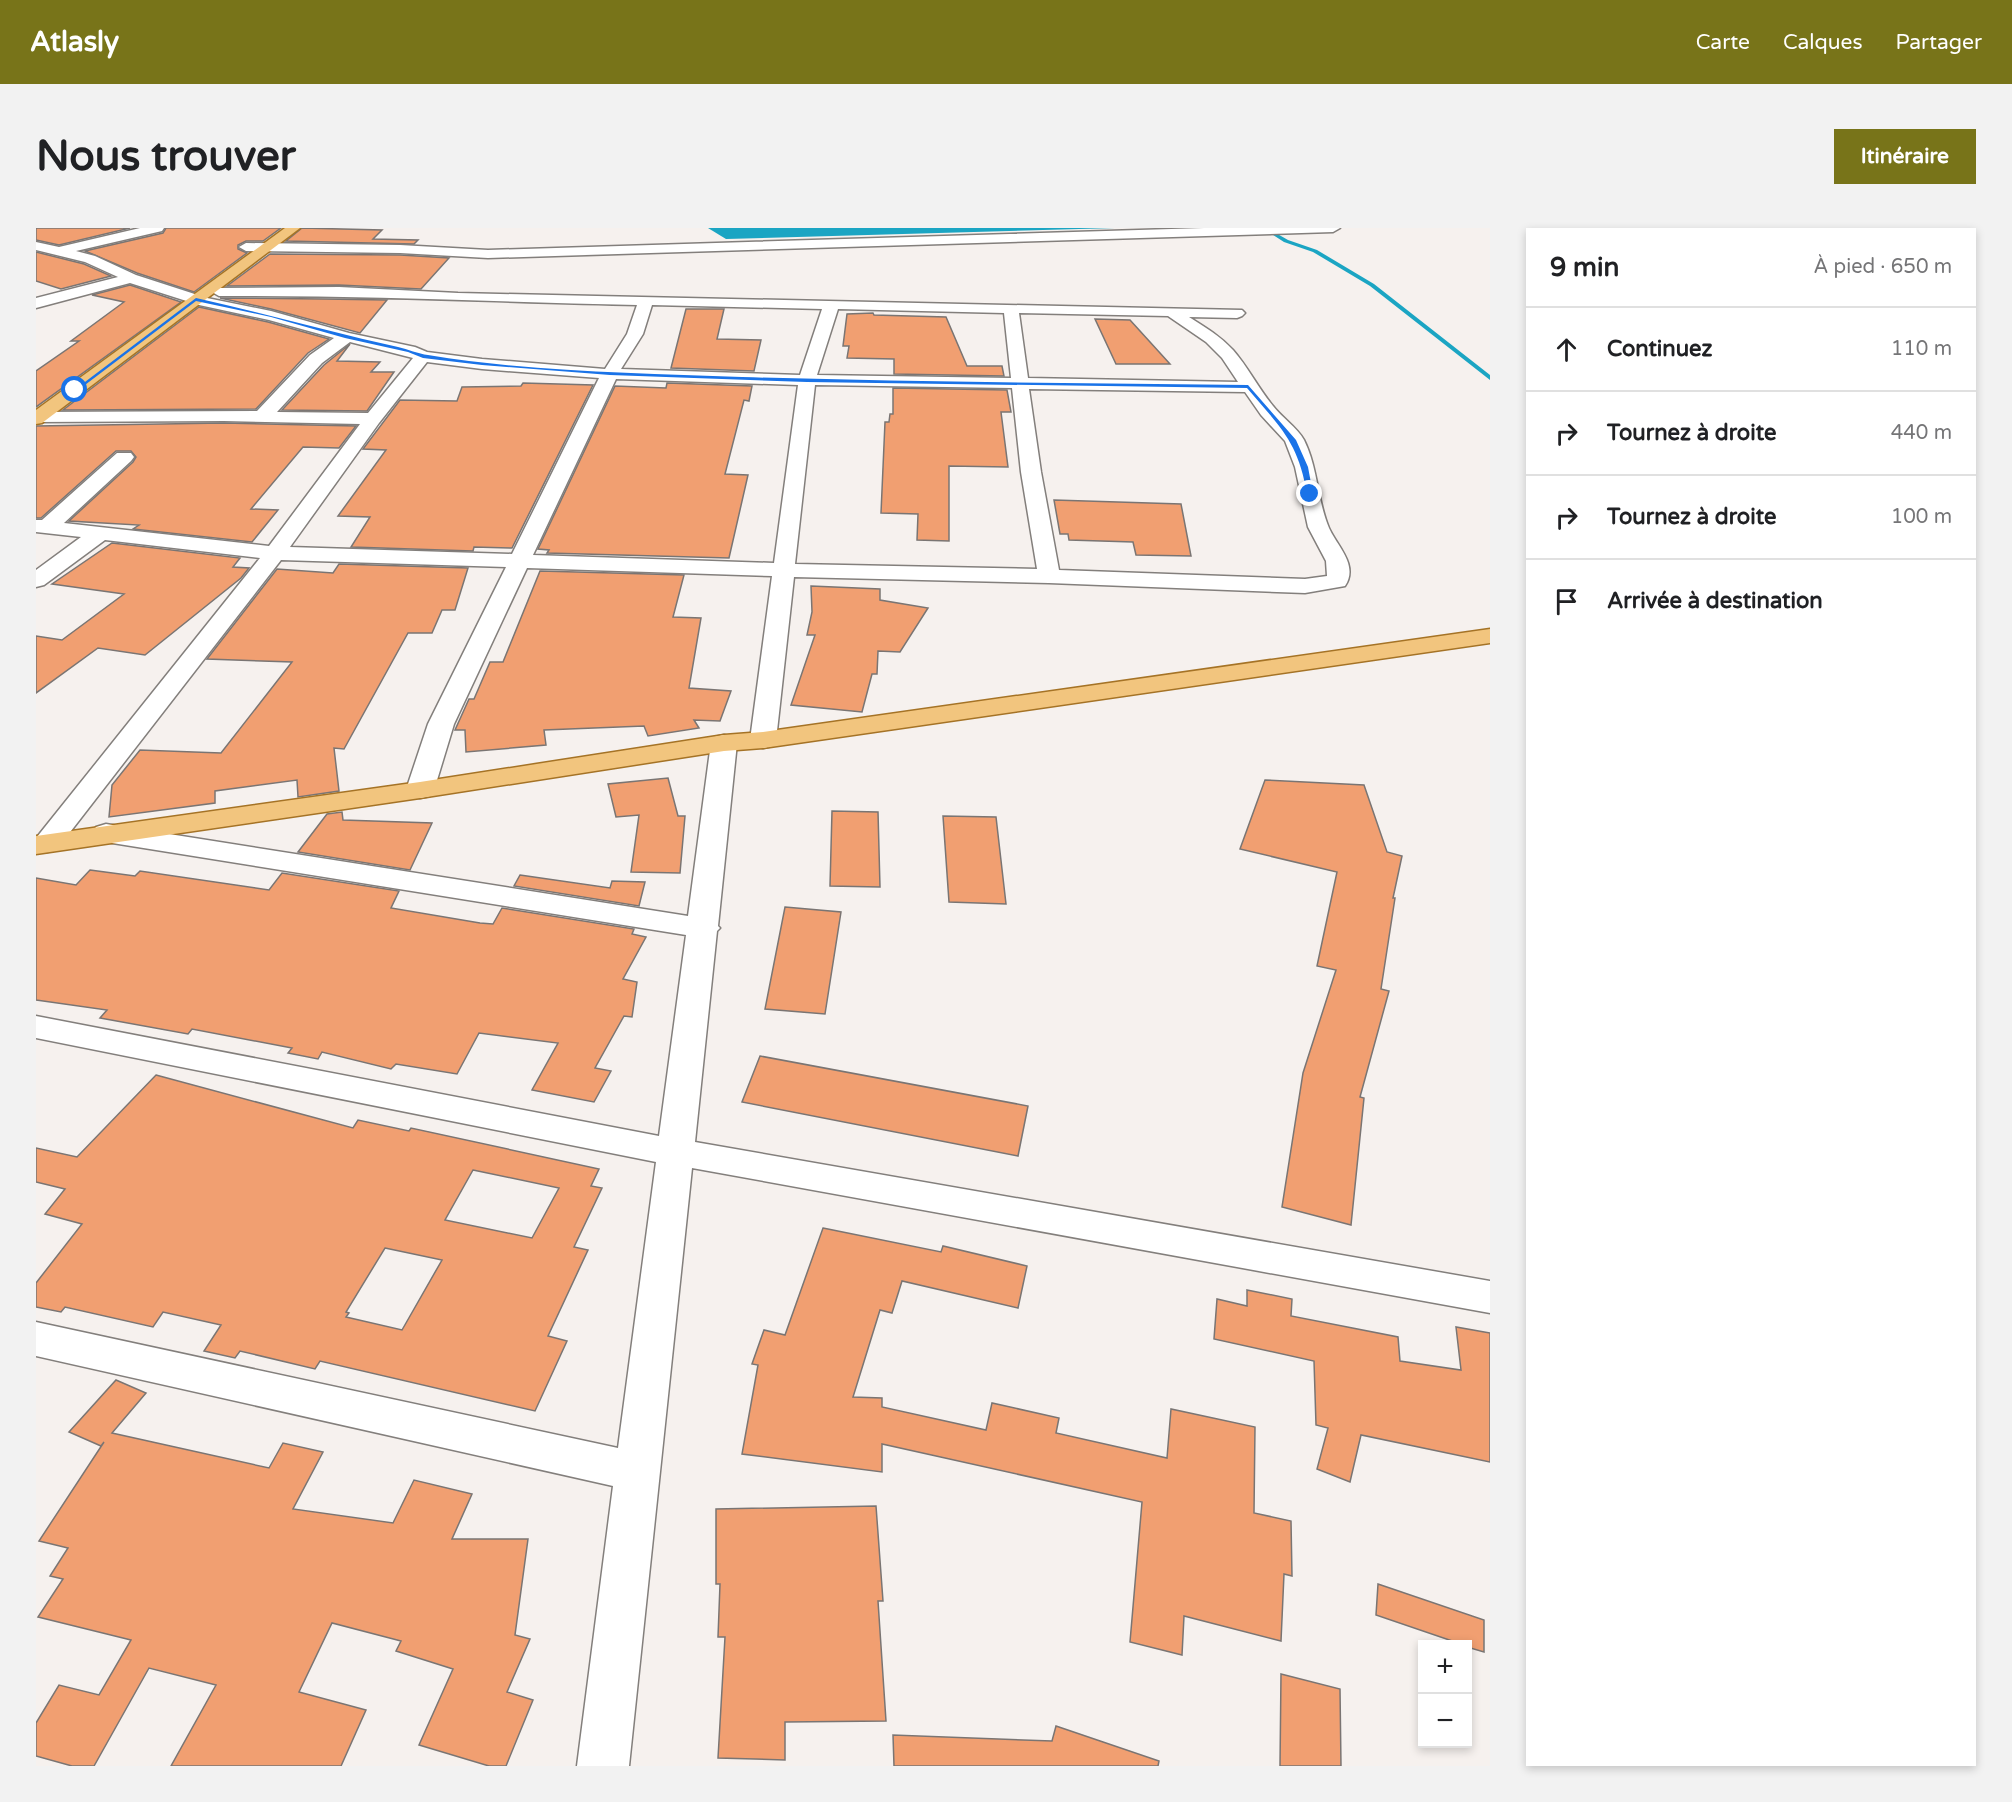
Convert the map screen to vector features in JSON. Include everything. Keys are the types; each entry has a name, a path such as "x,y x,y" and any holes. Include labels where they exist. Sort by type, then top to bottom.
{"main road":[{"path":"37,414 273,228"},
{"path":"188,294 267,248 293,228"},
{"path":"42,844 106,833 420,790 724,743 763,740 1490,636"}],"street":[{"path":"36,257 157,228"},
{"path":"246,248 400,249 488,254 1333,228"},
{"path":"36,246 56,253 90,259 131,278 347,337 410,350 423,356 482,364 610,374 807,380 1248,387"},
{"path":"36,303 131,278"},
{"path":"188,294 348,291 458,297 1237,313"},
{"path":"420,790 441,723 610,374 635,334 646,300"},
{"path":"763,740 807,380 831,306"},
{"path":"1011,310 1031,472 1049,576"},
{"path":"41,527 275,553 1305,586 1337,581 1339,574 1336,561 1318,527 1305,467 1294,440 1248,387 1227,355 1212,339 1172,312"},
{"path":"262,417 316,359 347,337"},
{"path":"42,844 275,553 373,419 423,356"},
{"path":"37,414 373,419"},
{"path":"41,527 124,457"},
{"path":"36,580 101,533"},
{"path":"603,1766 724,743"},
{"path":"106,833 704,927"},
{"path":"36,1027 675,1152 1490,1297"},
{"path":"36,1339 638,1472"}],"water":[{"path":"708,228 1115,228 726,239"}],"building":[{"path":"36,228 130,228 59,245 36,240"},
{"path":"166,228 281,228 263,241 246,241 238,245 238,249 247,253 194,292 137,273 85,251 163,233"},
{"path":"302,228 382,230 373,239 418,240 414,244 286,241"},
{"path":"36,252 84,264 111,276 61,289 36,281"},
{"path":"270,254 400,255 449,258 421,289 339,285 227,286"},
{"path":"130,285 181,302 36,407 36,371 79,341 71,341 124,302 92,295"},
{"path":"220,298 387,300 360,333"},
{"path":"199,307 268,322 329,339 308,353 256,409 63,410"},
{"path":"686,309 724,309 717,339 761,340 754,371 671,368"},
{"path":"873,313 874,315 946,317 967,366 1002,366 1004,376 894,374 894,359 847,358 849,346 843,346 847,314"},
{"path":"1095,319 1130,320 1170,364 1116,364"},
{"path":"350,344 337,361 380,362 371,372 394,372 367,411 282,410 324,365"},
{"path":"523,383 593,385 512,548 474,547 473,551 351,547 370,517 338,516 386,450 363,449 400,400 457,401 462,387 521,386"},
{"path":"667,383 752,386 749,401 744,400 725,474 748,475 729,558 547,553 549,550 538,549 615,386 666,388"},
{"path":"893,388 1007,390 1011,412 1001,412 1008,467 949,466 949,541 917,540 918,514 881,513 885,422 889,422 890,414 893,414"},
{"path":"224,423 356,426 339,448 303,447 251,509 278,510 252,542 133,529 139,525 69,521 133,462 136,457 131,451 116,451 41,518 36,518 36,426"},
{"path":"1054,500 1181,504 1191,556 1136,555 1133,542 1069,540 1068,534 1060,534"},
{"path":"112,543 240,558 233,567 249,568 241,578 145,655 98,648 36,693 36,636 62,640 124,594 52,584"},
{"path":"339,564 468,568 455,610 442,610 432,633 408,633 344,749 334,748 339,791 298,797 297,780 215,791 215,803 109,817 112,785 140,750 221,753 292,662 207,659 277,569 333,573"},
{"path":"540,571 684,575 673,617 701,618 689,688 731,691 720,721 694,720 699,728 648,736 644,726 544,730 546,745 466,752 465,730 455,730 469,699 474,699 490,662 503,662"},
{"path":"811,586 880,589 880,600 928,608 900,652 878,651 877,674 872,674 862,712 791,705 815,635 807,635 812,612"},
{"path":"668,778 678,816 685,816 680,873 631,872 639,815 616,817 608,784"},
{"path":"1265,780 1364,785 1387,852 1402,856 1393,898 1395,898 1381,989 1389,991 1360,1097 1364,1098 1351,1225 1282,1207 1303,1073 1336,970 1317,966 1337,872 1240,849"},
{"path":"832,811 878,812 880,887 830,886"},
{"path":"342,812 343,820 432,823 410,870 298,852 327,814"},
{"path":"943,816 996,817 1006,904 949,902"},
{"path":"90,870 135,876 140,871 269,890 282,873 399,891 391,908 480,923 493,924 502,908 634,929 632,934 646,937 623,979 637,982 632,1017 624,1016 595,1068 611,1071 594,1102 532,1090 558,1043 479,1033 457,1074 396,1064 391,1069 322,1052 318,1059 288,1053 292,1048 192,1029 188,1034 100,1018 107,1010 36,1000 36,878 76,885"},
{"path":"520,875 610,888 612,881 645,882 639,906 514,886"},
{"path":"785,907 841,912 825,1014 765,1009"},
{"path":"760,1056 1028,1106 1018,1156 742,1102"},
{"path":"156,1075 353,1128 358,1120 409,1131 411,1128 599,1169 591,1186 602,1188 574,1247 588,1250 548,1336 567,1341 535,1411 320,1361 315,1369 240,1351 235,1358 204,1351 221,1325 163,1312 153,1327 65,1307 61,1312 36,1307 36,1283 82,1224 45,1214 65,1189 36,1182 36,1148 77,1157","holes":["473,1170 559,1188 532,1238 445,1220","385,1248 442,1260 402,1330 346,1317 349,1313 346,1312"]},
{"path":"823,1228 941,1252 943,1246 1027,1266 1018,1308 902,1281 892,1313 880,1310 853,1397 882,1398 882,1407 986,1430 992,1403 1059,1418 1056,1433 1167,1458 1171,1409 1255,1427 1254,1513 1291,1521 1292,1576 1284,1574 1281,1641 1184,1616 1182,1655 1130,1642 1142,1502 882,1444 882,1472 742,1454 758,1365 752,1364 764,1330 785,1335"},
{"path":"1247,1290 1292,1299 1291,1316 1398,1337 1400,1361 1461,1370 1456,1327 1490,1333 1490,1462 1361,1435 1350,1482 1317,1469 1328,1428 1316,1425 1314,1361 1214,1339 1217,1299 1247,1306"},
{"path":"116,1380 146,1393 112,1433 269,1468 283,1443 323,1452 293,1509 393,1523 414,1480 472,1494 452,1539 528,1539 515,1635 530,1639 507,1692 533,1700 506,1766 489,1766 419,1745 453,1669 396,1651 401,1641 332,1623 299,1692 366,1710 341,1766 171,1766 216,1685 149,1668 94,1766 72,1766 36,1756 36,1723 59,1685 99,1695 131,1640 38,1617 63,1579 50,1576 68,1548 39,1541 104,1442 101,1446 69,1432"},
{"path":"876,1506 883,1601 878,1601 886,1721 785,1722 785,1760 718,1758 725,1637 718,1637 720,1584 716,1584 716,1509"},
{"path":"1378,1584 1484,1620 1484,1652 1472,1648 1472,1640 1449,1640 1376,1615"},
{"path":"1281,1674 1340,1689 1341,1766 1280,1766"},
{"path":"1056,1726 1159,1761 1158,1766 894,1766 893,1735 1052,1741"}],"waterway":[{"path":"1264,228 1286,241 1315,251 1372,285 1490,378"}],"route":[{"path":"75,390 196,300 410,350 423,356 482,364 610,374 807,380 1248,387 1294,440 1305,467 1310,494"}]}
